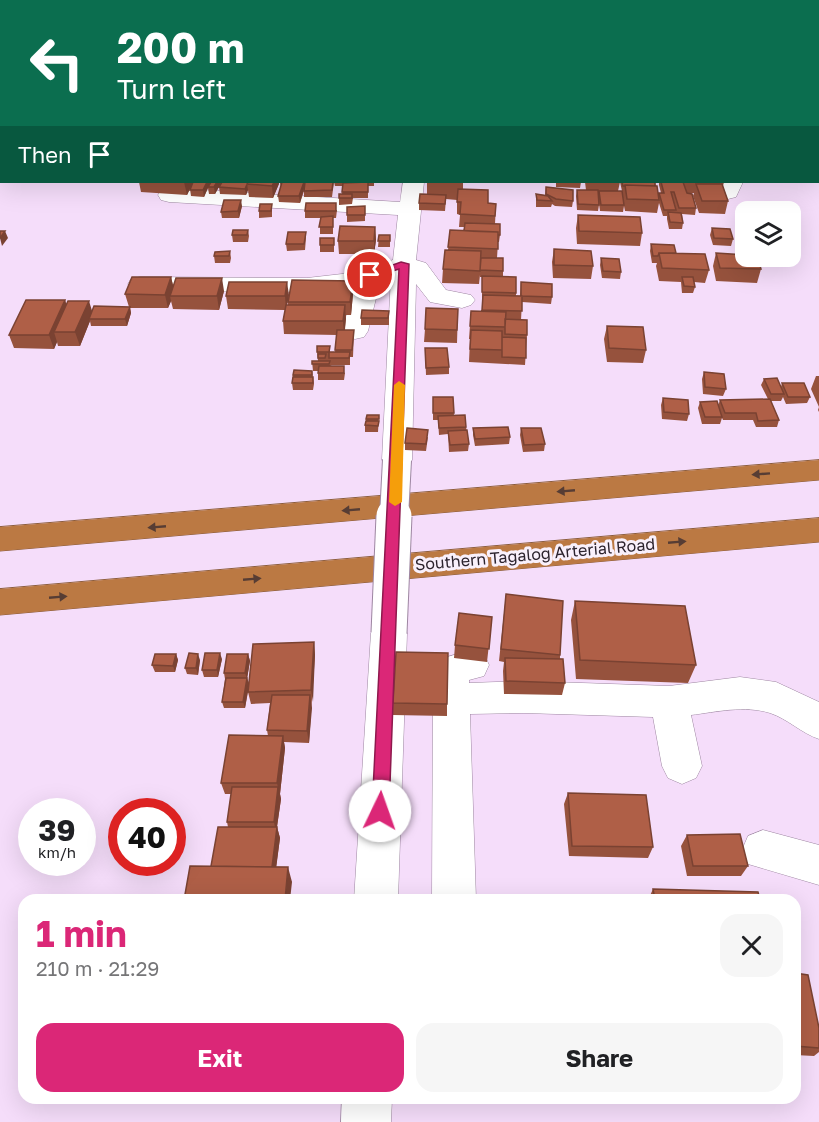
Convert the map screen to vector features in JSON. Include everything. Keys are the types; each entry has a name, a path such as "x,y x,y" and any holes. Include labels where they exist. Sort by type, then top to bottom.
{"highway":[{"path":"0,539 819,470"},
{"name":"Southern Tagalog Arterial Road","path":"0,602 819,530"}],"street":[{"path":"376,894 404,264 412,183"},
{"path":"169,195 411,209"},
{"path":"140,284 307,285 370,275 404,264 417,268 439,297 462,300"},
{"path":"355,331 370,275"},
{"path":"454,894 451,677 456,669 471,665"},
{"path":"450,699 524,697 669,702 740,693 776,698 806,713 819,723"},
{"path":"669,702 682,766"},
{"path":"763,850 819,865"},
{"path":"366,1122 367,1104"}],"building":[{"path":"193,183 206,183 203,190 190,190"},
{"path":"210,183 216,183 214,187 208,187"},
{"path":"221,183 248,183 245,189 219,187"},
{"path":"248,183 274,183 272,186"},
{"path":"282,183 304,183 299,196 278,196"},
{"path":"305,183 333,183 332,190 304,191"},
{"path":"343,183 368,183 368,192 342,192"},
{"path":"622,183 655,183 655,186 623,186"},
{"path":"661,183 683,183 687,193 692,194 696,208 679,208 674,192 671,192 676,210 664,210 659,193 664,193"},
{"path":"696,184 722,184 728,201 702,201"},
{"path":"625,185 657,186 659,200 627,199"},
{"path":"546,187 573,190 573,201 556,199 546,194"},
{"path":"458,189 488,190 488,203 496,204 495,216 460,214 461,202 457,202"},
{"path":"577,190 598,190 599,205 578,204"},
{"path":"599,191 622,191 624,205 601,205"},
{"path":"339,194 352,194 352,198 339,198"},
{"path":"420,194 446,195 445,204 419,203"},
{"path":"536,194 548,196 552,201 537,200"},
{"path":"224,200 241,200 238,211 221,212"},
{"path":"306,203 336,203 336,211 305,211"},
{"path":"260,204 272,204 271,211 259,211"},
{"path":"365,206 365,215 347,215 347,207"},
{"path":"668,212 681,213 683,223 670,222"},
{"path":"578,215 640,217 642,233 579,231"},
{"path":"333,216 333,227 319,227 321,217"},
{"path":"465,223 500,224 500,235 498,232 464,231"},
{"path":"340,226 375,227 374,241 338,241"},
{"path":"712,228 730,229 733,239 714,238"},
{"path":"233,230 248,230 247,235 232,235"},
{"path":"450,230 498,232 498,249 448,247"},
{"path":"288,232 306,232 304,244 286,244"},
{"path":"379,235 390,235 390,241 378,241"},
{"path":"320,238 334,238 334,245 320,245"},
{"path":"651,244 674,245 676,253 659,253 658,256 653,256"},
{"path":"554,249 591,251 593,266 554,265"},
{"path":"445,250 481,251 480,271 443,269"},
{"path":"230,251 229,256 214,256 215,252"},
{"path":"659,253 705,254 709,270 662,268"},
{"path":"716,253 735,254 735,267 760,267 761,269 720,268"},
{"path":"481,258 503,258 503,271 480,270"},
{"path":"601,258 619,259 621,272 603,271"},
{"path":"482,276 516,277 516,293 482,292"},
{"path":"132,277 171,277 165,295 125,294"},
{"path":"682,277 693,277 695,287 684,286"},
{"path":"176,278 222,278 217,296 170,296"},
{"path":"292,280 353,281 350,302 288,302"},
{"path":"229,282 287,282 285,296 226,296"},
{"path":"521,282 552,284 552,297 521,296"},
{"path":"483,295 522,296 522,311 482,310"},
{"path":"26,300 65,300 49,335 9,335"},
{"path":"68,301 89,301 75,332 54,332"},
{"path":"286,305 345,305 343,321 283,321"},
{"path":"94,306 130,307 125,319 89,319"},
{"path":"426,308 458,309 457,330 425,329"},
{"path":"362,310 389,311 388,318 361,318"},
{"path":"471,311 506,312 505,327 470,326"},
{"path":"505,319 527,320 527,335 505,334"},
{"path":"607,326 643,327 646,350 609,348"},
{"path":"337,330 354,330 352,350 335,350"},
{"path":"471,330 502,331 502,350 470,349"},
{"path":"502,337 526,338 526,358 502,357"},
{"path":"317,346 330,346 329,352 317,352"},
{"path":"425,348 447,348 449,367 426,368"},
{"path":"329,352 350,352 349,358 329,358"},
{"path":"318,354 326,354 325,358 318,358"},
{"path":"312,361 330,361 329,364 312,364"},
{"path":"319,366 344,366 344,373 318,373"},
{"path":"294,370 312,371 312,375 293,375"},
{"path":"704,372 724,374 726,389 705,387"},
{"path":"293,377 313,377 313,383 292,383"},
{"path":"777,378 784,394 771,394 764,379"},
{"path":"782,383 804,383 810,397 788,397"},
{"path":"433,397 453,397 454,413 433,413"},
{"path":"663,398 688,400 689,414 664,412"},
{"path":"770,399 779,420 758,421 756,413 725,413 720,400"},
{"path":"717,401 722,417 705,417 700,402"},
{"path":"367,415 379,415 379,419 366,419"},
{"path":"465,415 466,427 439,428 438,416"},
{"path":"366,421 379,421 378,426 365,425"},
{"path":"508,427 510,437 475,439 473,428"},
{"path":"407,428 428,430 426,444 405,443"},
{"path":"521,428 541,428 545,444 524,445"},
{"path":"467,430 469,444 450,445 448,431"},
{"path":"506,594 563,601 560,655 501,649"},
{"path":"575,601 685,606 696,665 580,660"},
{"path":"459,613 492,617 489,649 455,645"},
{"path":"314,642 311,690 248,692 253,644"},
{"path":"396,652 448,653 447,704 393,703"},
{"path":"189,653 198,654 196,668 185,668"},
{"path":"205,653 220,653 217,670 202,670"},
{"path":"155,654 176,654 173,666 152,665"},
{"path":"227,654 248,654 245,673 224,673"},
{"path":"505,658 563,659 565,683 506,681"},
{"path":"226,678 247,678 243,702 222,702"},
{"path":"272,695 310,695 307,731 267,730"},
{"path":"229,735 283,736 277,783 221,783"},
{"path":"232,787 278,787 274,822 227,822"},
{"path":"568,793 646,795 653,847 572,846"},
{"path":"218,827 277,827 272,867 211,866"},
{"path":"740,834 748,866 693,866 687,835"},
{"path":"190,866 288,867 286,894 185,894"},
{"path":"653,889 758,892 758,894 654,894"},
{"path":"801,974 808,975 819,1028 819,1048 801,1046"}],"slow traffic":[{"path":"395,502 399,385"}],"route":[{"path":"370,275 404,264 380,811"}]}
